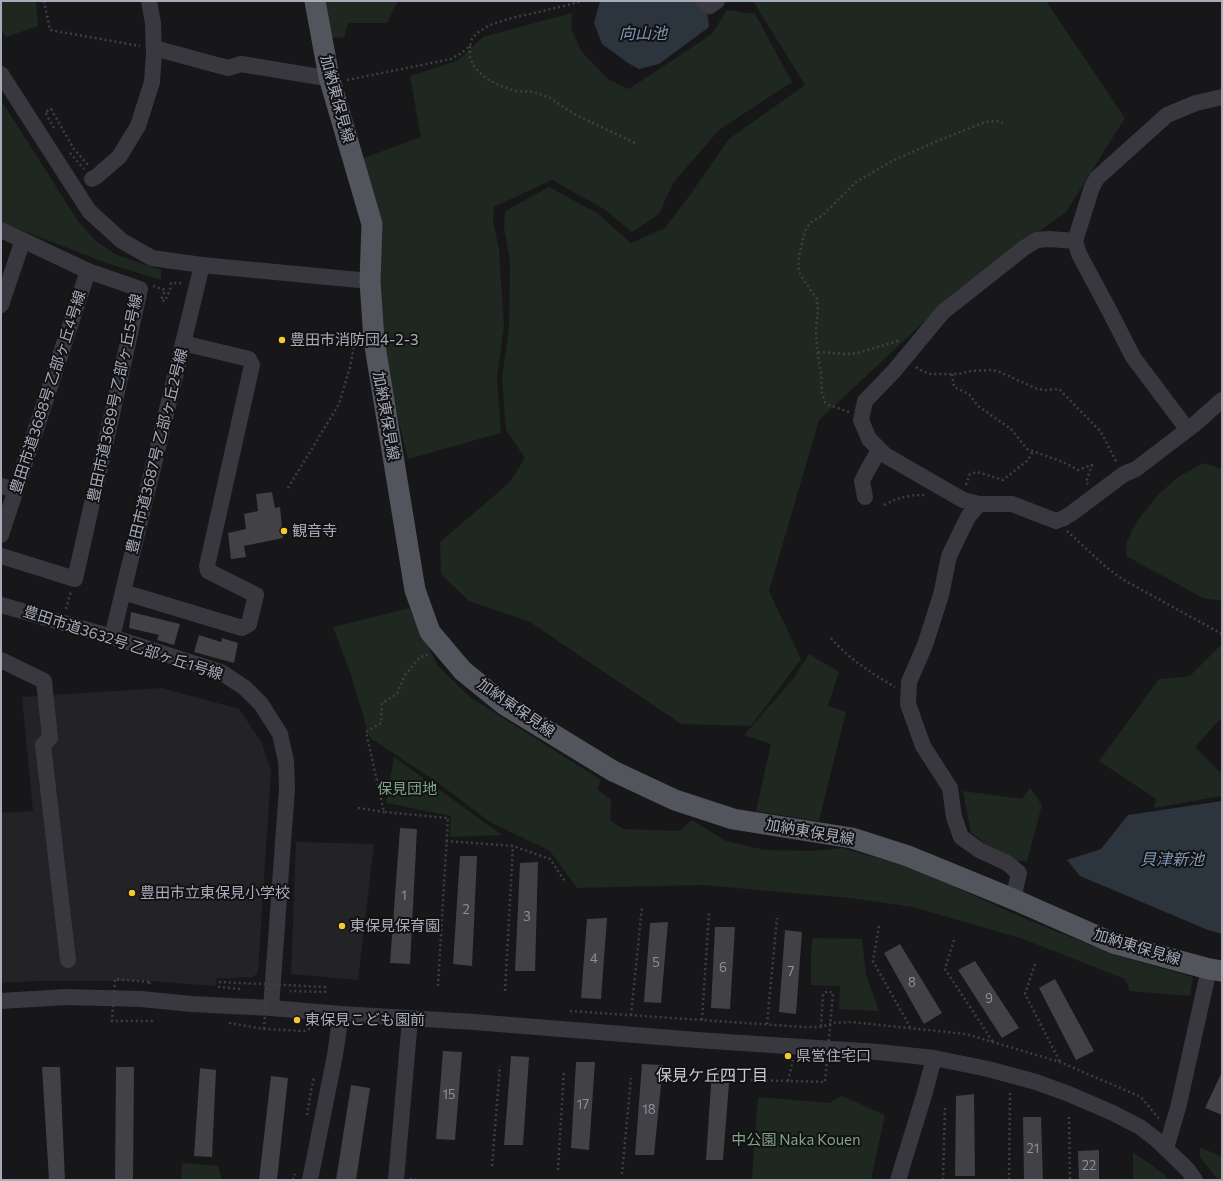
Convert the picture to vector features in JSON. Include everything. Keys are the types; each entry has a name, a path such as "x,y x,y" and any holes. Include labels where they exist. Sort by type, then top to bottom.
{"main road":[{"name":"加納東保見線","path":"315,1 330,79 372,224 370,281 374,340 416,590 430,632 463,671 505,705 612,771 674,800 733,819 852,838 908,856 1013,899 1113,943 1215,970"}],"street":[{"path":"95,178 119,157 138,126 152,82 154,23 149,1"},
{"path":"703,1 710,6 717,1"},
{"path":"154,48 228,68 241,64 330,79"},
{"path":"1,74 89,211 122,241 152,258 202,265 370,281"},
{"path":"1187,429 1133,357 1079,254 1075,241 1092,187 1097,178 1167,115 1196,103 1222,97"},
{"name":"豊田市道3689号 乙部ヶ丘5号線","path":"1,230 88,271 140,289 75,579"},
{"path":"1075,241 1049,239 1037,240 1024,248 943,312 904,359 865,401 861,420 869,439 879,450 885,455 956,496 979,504 1012,504 1056,521 1064,518 1124,474 1136,469 1207,414 1222,400"},
{"path":"1,305 23,240"},
{"name":"豊田市道3687号 乙部ヶ丘2号線","path":"112,637 202,265"},
{"name":"豊田市道3688号 乙部ヶ丘4号線","path":"1,535 88,271"},
{"path":"123,592 242,628 249,624 256,595 208,571 207,566 252,365 249,360 183,343"},
{"path":"865,497 862,481 879,450"},
{"path":"1,486 16,490"},
{"path":"979,504 968,517 949,556 941,595 924,645 909,682 908,704 924,746 950,788 954,816 960,837 979,850 1007,863 1019,873 1013,899"},
{"path":"1,556 75,579"},
{"name":"豊田市道3632号 乙部ヶ丘1号線","path":"1,605 112,637 221,672 245,688 261,704 280,734 286,761 287,788 271,1008"},
{"path":"1,660 44,681 50,738 43,745 68,960"},
{"path":"1166,1148 1215,970"},
{"path":"1,1000 101,997 141,999 192,1004 474,1022 697,1040 878,1052 934,1058 988,1068 1036,1082 1113,1113 1140,1127 1166,1148 1188,1170 1195,1180"},
{"path":"310,1180 335,1055 341,1014"},
{"path":"401,1179 410,1019"},
{"path":"898,1180 934,1058"}],"path":[{"path":"44,1 50,30 154,48"},
{"path":"582,1 508,18 490,24 477,33 472,39 470,46 470,57 473,65 487,79 516,91 534,92 550,98 574,114 635,143"},
{"path":"330,79 451,59 470,46"},
{"path":"56,131 45,112 51,109 74,149 95,178"},
{"path":"862,413 851,412 829,405 825,402 822,394 816,329 818,311 817,299 800,274 798,266 805,231 810,223 823,215 856,182 894,160 985,122 997,121 1003,123"},
{"path":"67,149 95,178"},
{"path":"152,286 166,290 161,300 165,301 171,283 188,282"},
{"path":"288,488 339,404 350,367 357,334"},
{"path":"818,352 846,354 858,353 925,334"},
{"path":"904,359 922,371 931,374 958,374 971,371 992,370 1000,372 1038,390 1059,390 1101,432 1116,463 1124,474"},
{"path":"952,374 954,386 969,394 978,406 1011,429 1027,449 1063,462 1078,470 1092,465 1086,482 1098,493"},
{"path":"884,505 898,498 912,495 956,496 966,483 970,474 977,472 1003,480 1028,460 1033,451"},
{"path":"1056,521 1080,544 1117,575 1222,634"},
{"path":"65,615 75,579"},
{"path":"831,638 840,649 859,664 901,690 908,692"},
{"path":"384,812 366,732 381,723 382,703 397,694 405,675 420,657 430,655"},
{"path":"358,808 448,818 438,986"},
{"path":"446,841 513,846 550,859 566,882"},
{"path":"505,991 513,846"},
{"path":"632,1015 642,907"},
{"path":"702,1020 710,913"},
{"path":"767,1024 777,918"},
{"path":"879,926 873,961 910,1027"},
{"path":"954,940 945,968 993,1042"},
{"path":"1035,964 1025,994 1060,1062"},
{"path":"150,986 149,982 115,979 112,1021 154,1021"},
{"path":"240,990 219,987 220,982 325,987 325,992 290,991"},
{"path":"264,1029 267,984"},
{"path":"750,1080 825,1082 833,993 828,991 823,994 821,1027"},
{"path":"229,1023 264,1029 305,1031 316,1026"},
{"path":"788,1081 794,1058"},
{"path":"492,1166 500,1066"},
{"path":"558,1170 564,1070"},
{"path":"622,1174 631,1078"},
{"path":"1009,1180 1010,1093"},
{"path":"943,1180 945,1107"},
{"path":"1069,1117 1070,1180"},
{"path":"401,1179 419,1180"}],"shaded area":[{"name":"豊田市立東保見小学校","path":"162,688 239,709 262,743 271,771 258,972 252,978 217,978 215,986 150,981 38,981 1,983 1,813 33,811 22,697"},
{"path":"296,842 374,844 358,980 291,974"}],"green space":[{"path":"1,1 36,1 38,26 6,37 1,30"},
{"path":"323,1 398,1 387,23 348,23 344,38 328,37"},
{"path":"753,1 1046,1 1125,118 1066,212 959,289 819,420 769,591 801,659 751,726 681,724 530,622 469,601 441,574 440,542 509,483 525,458 506,430 502,379 509,328 510,262 504,227 505,211 549,187 597,213 631,243 665,228 729,139 805,85"},
{"path":"727,10 755,14 792,82 719,130 673,183 659,214 632,232 604,209 552,180 494,207 493,221 499,249 504,326 497,378 501,433 408,459 379,340 361,159 421,137 410,76 457,61 483,37 572,13 571,29 582,52 609,80 629,89 712,34"},
{"path":"1,100 78,221 96,241 117,255 161,270 161,280 106,263 1,222"},
{"path":"1204,463 1222,469 1222,601 1203,598 1126,556 1127,541 1137,521 1159,494 1178,477"},
{"path":"409,608 438,666 470,697 601,780 597,789 611,800 610,820 623,829 679,831 692,820 726,841 765,850 812,851 842,848 913,868 1021,917 1118,956 1193,977 1190,996 1130,991 1125,979 1023,939 913,907 850,898 702,885 577,888 550,851 490,822 437,782 370,738 350,672 333,627"},
{"path":"1222,644 1222,717 1195,747 1222,774 1222,796 1154,808 1156,799 1099,761 1159,679 1190,676"},
{"path":"809,654 839,672 828,706 846,712 819,821 756,811 771,744 744,735 794,678"},
{"name":"保見団地","path":"394,757 502,835 450,837 451,816 386,803"},
{"path":"1030,788 1042,805 1027,861 1009,861 971,833 963,791 1022,799"},
{"path":"813,938 862,939 866,975 879,1011 839,1009 840,986 811,985 811,952"},
{"name":"中公園 Naka Kouen","path":"842,1096 885,1115 871,1180 752,1180 758,1097 829,1103"},
{"path":"1200,1147 1222,1157 1222,1180 1218,1180 1200,1157"},
{"path":"1133,1152 1164,1174 1169,1180 1133,1180"},
{"path":"182,1163 218,1166 222,1180 181,1180"}],"water":[{"name":"向山池","path":"600,1 695,1 707,10 709,27 659,64 639,69 602,44 594,23"},
{"name":"貝津新池","path":"1222,801 1222,934 1208,930 1080,876 1067,860 1101,849 1128,815"}],"building":[{"path":"272,492 275,508 280,507 283,538 244,546 246,557 231,559 228,533 246,529 244,514 258,511 256,494"},
{"path":"131,612 180,624 174,645 157,640 159,635 129,628"},
{"path":"199,635 221,642 222,638 238,643 234,663 194,652"},
{"path":"400,828 417,829 410,964 390,963"},
{"path":"460,856 477,856 472,966 453,964"},
{"path":"538,862 535,971 515,971 520,863"},
{"path":"607,918 601,999 581,998 587,919"},
{"path":"668,922 661,1003 644,1002 650,923"},
{"path":"715,927 735,927 730,1009 711,1008"},
{"path":"785,930 802,932 796,1014 779,1012"},
{"path":"900,944 942,1013 924,1024 884,953"},
{"path":"975,961 1019,1028 1002,1038 958,970"},
{"path":"1055,979 1094,1051 1076,1060 1039,988"},
{"path":"443,1051 462,1052 455,1140 436,1139"},
{"path":"511,1056 529,1057 523,1145 504,1145"},
{"path":"576,1062 595,1062 589,1150 571,1148"},
{"path":"642,1064 663,1065 654,1155 635,1155"},
{"path":"42,1067 60,1067 65,1180 49,1180"},
{"path":"116,1067 134,1067 133,1180 115,1180"},
{"path":"200,1068 216,1070 212,1157 194,1156"},
{"path":"712,1069 730,1070 723,1160 706,1160"},
{"path":"1222,1072 1222,1115 1205,1108"},
{"path":"271,1076 288,1078 277,1180 259,1180"},
{"path":"351,1085 370,1088 356,1180 336,1180"},
{"path":"974,1094 975,1176 955,1176 956,1096"},
{"path":"1023,1117 1041,1117 1043,1180 1024,1180"},
{"path":"1099,1150 1099,1180 1079,1180 1078,1151"}],"place":[{"name":"豊田市消防団4-2-3","path":"282,340"},
{"name":"観音寺","path":"284,531"},
{"name":"豊田市立東保見小学校","path":"132,893"},
{"name":"東保見保育園","path":"342,926"},
{"name":"東保見こども園前","path":"297,1020"},
{"name":"県営住宅口","path":"788,1056"}],"district":[{"name":"保見ケ丘四丁目","path":"712,1076"}]}
